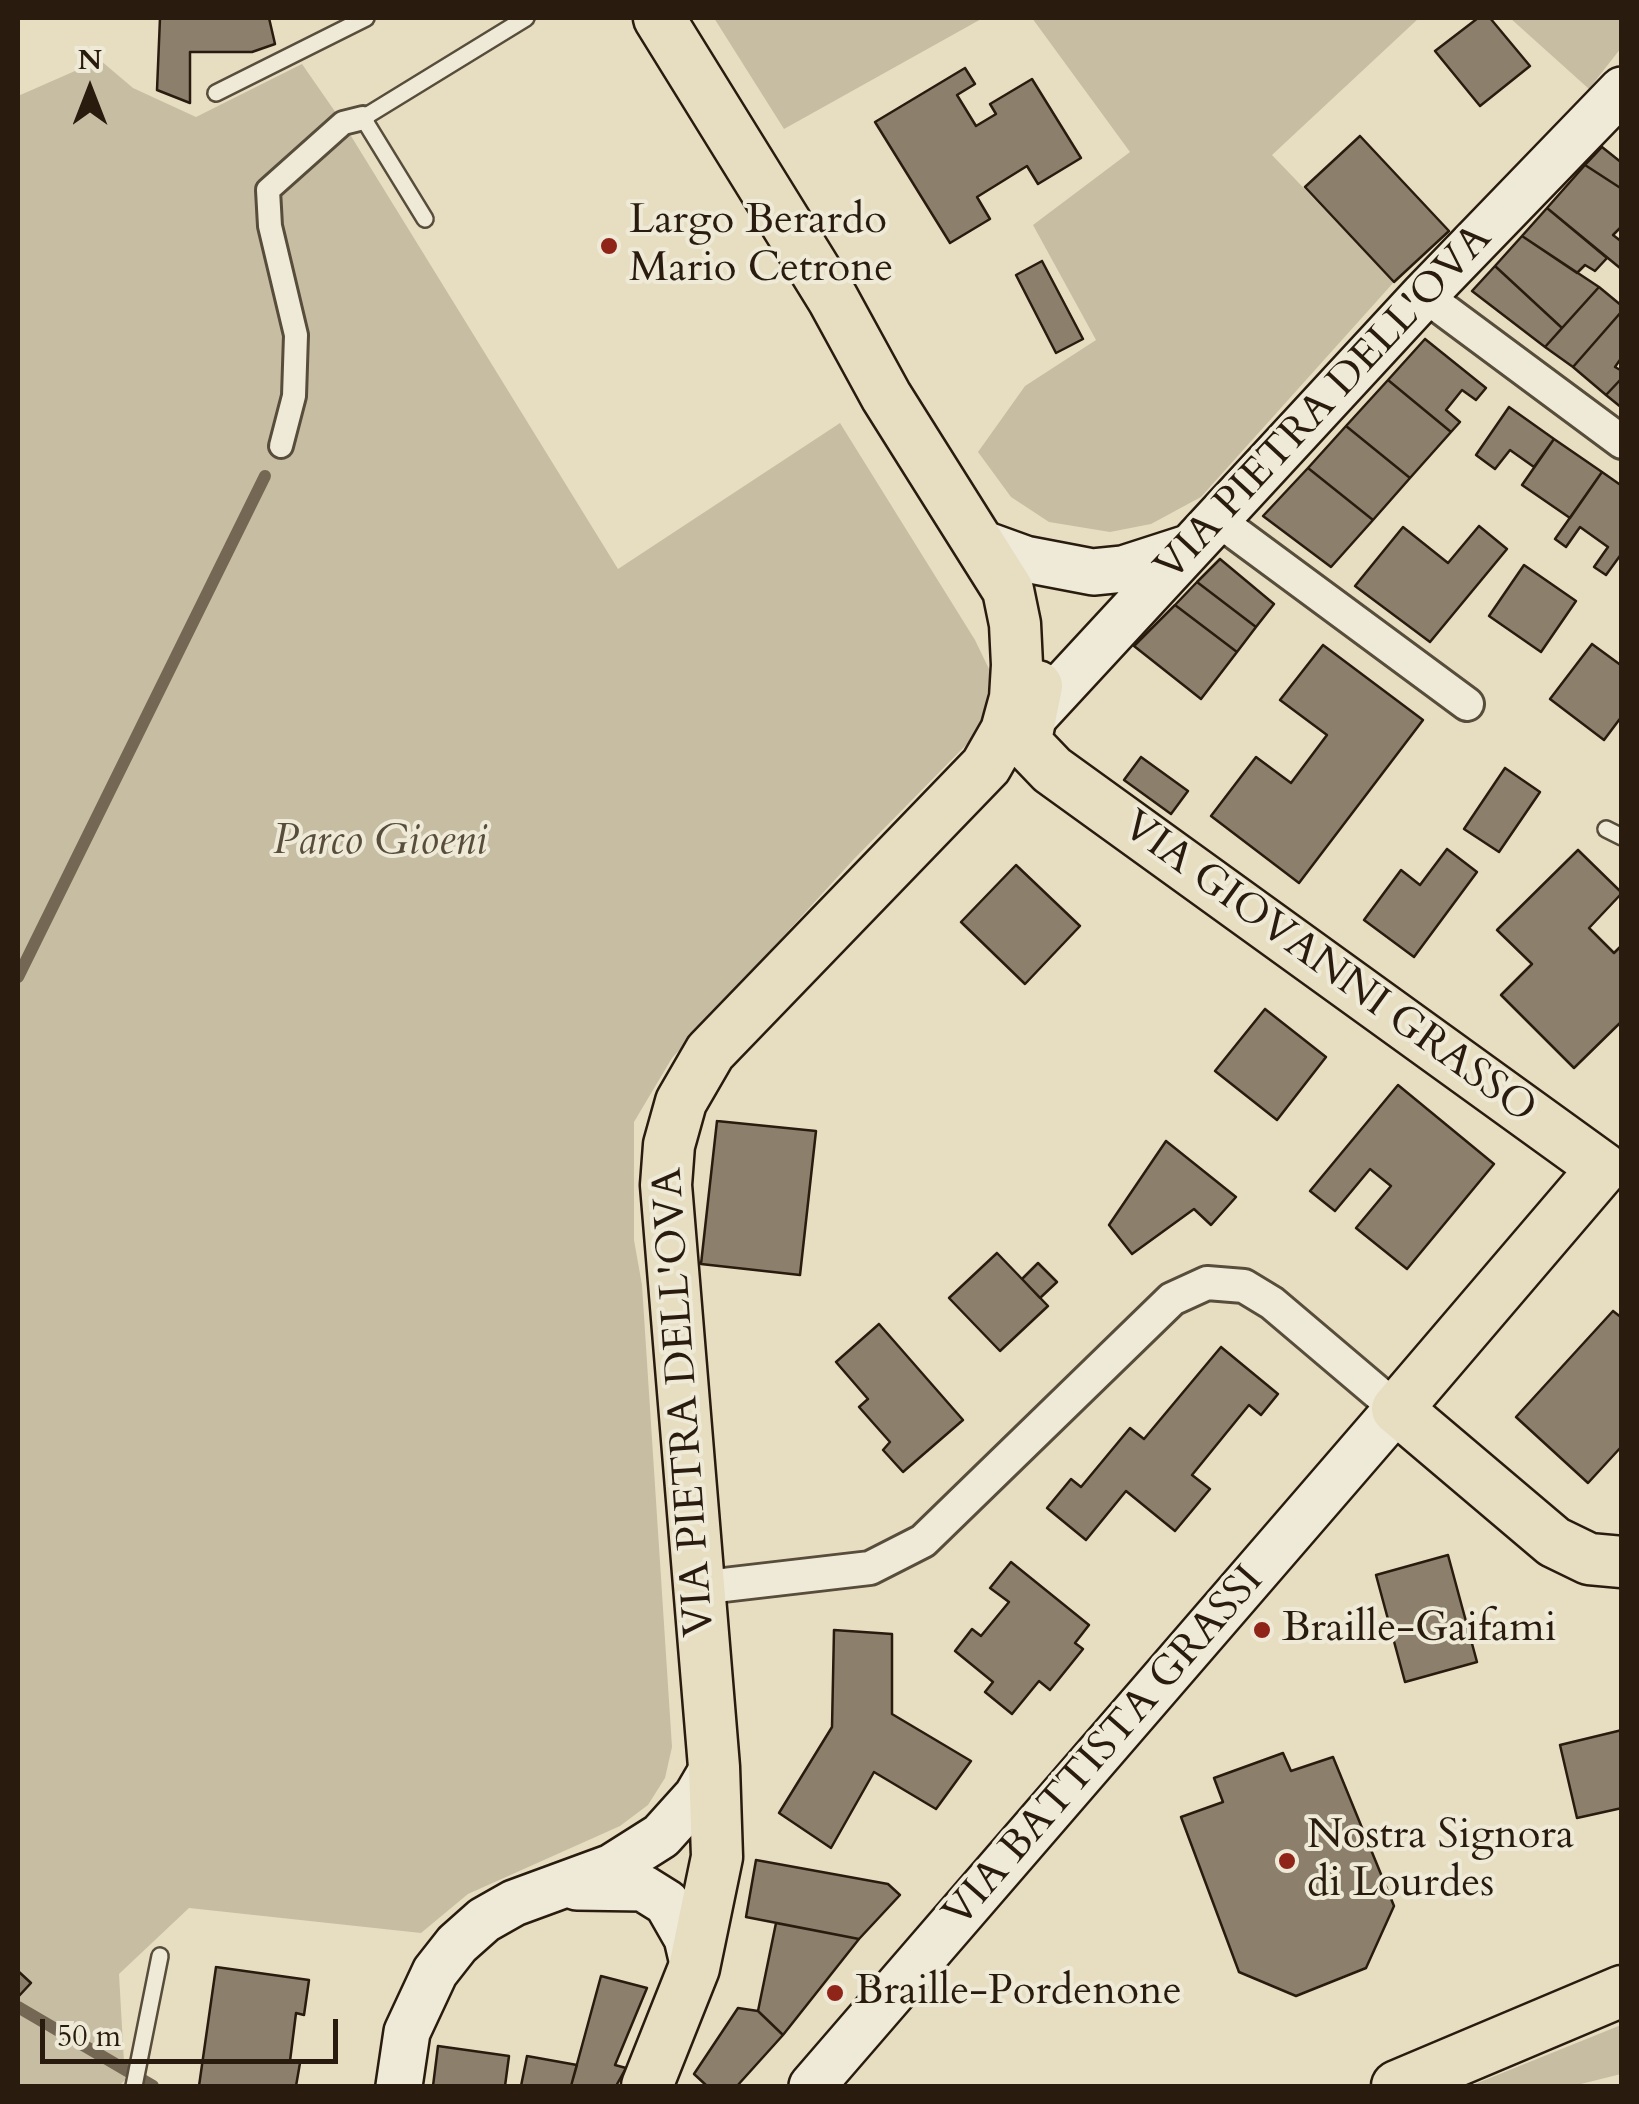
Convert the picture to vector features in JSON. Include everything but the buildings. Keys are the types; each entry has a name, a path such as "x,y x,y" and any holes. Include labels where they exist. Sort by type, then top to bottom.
{"main road":[{"path":"659,18 833,298 904,380 995,548 1034,608 1037,680 1027,736 1029,746 1052,770"},
{"name":"VIA PIETRA DELL'OVA","path":"1031,720 1424,294 1622,90"},
{"path":"995,548 1093,572 1123,569 1206,533"},
{"name":"VIA PIETRA DELL'OVA","path":"647,2086 694,1968 717,1857 714,1767 666,1185 669,1145 681,1102 710,1052 986,766 1006,731 1015,698 1015,624 995,548"},
{"path":"986,766 1006,756 1021,756 1052,770"},
{"name":"VIA GIOVANNI GRASSO","path":"1052,770 1612,1158"},
{"path":"1612,1158 1397,1409 1554,1542 1589,1559 1622,1562"},
{"name":"VIA BATTISTA GRASSI","path":"812,2086 1397,1409"},
{"path":"399,2086 407,2032 435,1972 457,1944 484,1920 550,1887 612,1867 661,1836 697,1796 714,1767"},
{"path":"550,1887 644,1888 666,1903 687,1938 694,1968"},
{"path":"1396,2086 1616,1994"}],"street":[{"path":"281,446 294,396 296,335 270,226 268,190 343,123 363,118"},
{"path":"1424,294 1622,442"},
{"path":"1206,533 1467,704"},
{"path":"698,1588 870,1568 923,1541 1172,1299 1207,1282 1244,1286 1272,1303 1397,1409"}],"lane":[{"path":"216,93 366,18"},
{"path":"425,219 363,118 526,18"},
{"path":"134,2086 160,1956"}],"green space":[{"path":"714,18 983,18 784,129"},
{"path":"1032,18 1419,18 1272,155 1394,282 1201,497 1151,524 1110,532 1049,522 1011,497 978,452 1025,386 1096,340 1033,225 1130,152"},
{"path":"1510,18 1621,18 1621,48 1589,89"},
{"name":"Parco Gioeni","path":"100,60 133,88 196,117 302,64 343,123 618,569 840,423 975,640 990,671 985,714 968,743 854,859 672,1058 634,1122 634,1240 642,1285 672,1747 665,1778 648,1805 620,1826 468,1894 421,1933 189,1908 119,1974 125,2080 119,2086 18,2086 18,96"},
{"path":"1621,2025 1621,2074 1573,2086 1470,2086"}],"waterway":[{"path":"18,977 265,476"},
{"path":"18,2007 153,2086"}],"place":[{"name":"Largo Berardo Mario Cetrone","path":"609,246"},
{"name":"Braille-Gaifami","path":"1262,1630"},
{"name":"Nostra Signora di Lourdes","path":"1287,1861"},
{"name":"Braille-Pordenone","path":"835,1993"}]}
